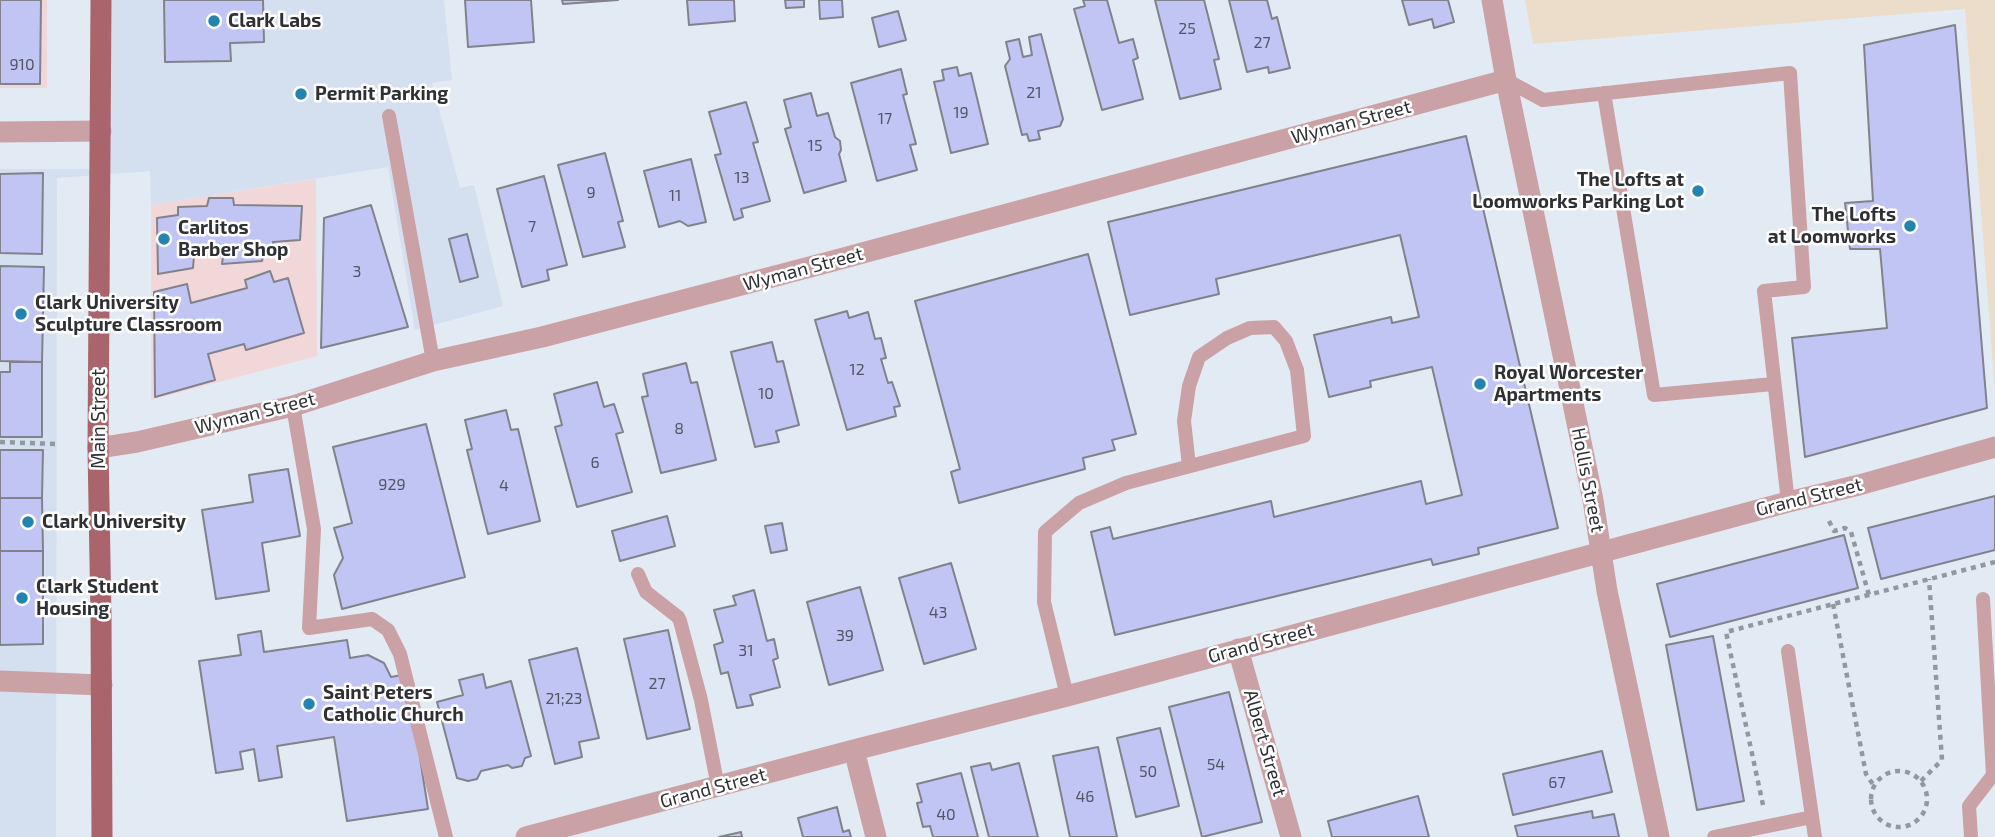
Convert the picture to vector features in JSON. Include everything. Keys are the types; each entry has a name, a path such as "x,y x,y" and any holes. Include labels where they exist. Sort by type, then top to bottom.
{"main road":[{"name":"Main Street","path":"101,0 99,448 102,837"}],"street":[{"name":"Hollis Street","path":"1492,0 1506,80 1593,500 1607,591 1659,837"},
{"name":"Wyman Street","path":"99,448 137,442 293,406 433,361 542,337 1506,80"},
{"path":"0,132 101,131"},
{"name":"Grand Street","path":"533,836 1995,447"},
{"name":"Albert Street","path":"1238,649 1291,837"},
{"path":"0,681 102,685"},
{"path":"854,750 876,837"}],"lane":[{"path":"1506,80 1543,100 1790,72 1804,287 1764,291 1787,502"},
{"path":"1604,93 1654,396 1773,384"},
{"path":"388,116 433,361"},
{"path":"1067,696 1044,602 1045,532 1079,503 1126,483 1304,436 1297,370 1286,341 1274,327 1250,328 1227,338 1199,357 1189,386 1184,421 1189,466"},
{"path":"293,406 314,529 309,628 372,619 388,630 400,654 446,837"},
{"path":"638,573 646,592 680,621 701,700 718,787"},
{"path":"1970,837 1969,806 1994,775 1983,599"},
{"path":"1788,651 1815,837"},
{"path":"1714,837 1812,817"}],"path":[{"path":"0,442 56,444"},
{"path":"1829,521 1834,531 1845,528 1851,532 1869,596"},
{"path":"1921,781 1942,760 1929,579"},
{"path":"1833,604 1866,774 1874,786"},
{"path":"1897,771 1914,775 1921,781 1928,798 1926,807 1922,816 1908,826 1889,826 1874,813 1871,795 1880,778 1897,771"}],"shaded area":[{"path":"0,0 47,0 47,88 0,88"},
{"name":"Clark University","path":"93,0 444,0 452,80 432,83 460,188 474,185 503,306 415,330 388,167 151,205 150,171 57,178 56,837 0,837 0,169 94,169"},
{"path":"1525,0 1995,0 1995,390 1965,9 1533,44"},
{"path":"316,179 317,356 151,400 151,205"}],"building":[{"path":"0,0 41,0 40,84 0,84"},
{"name":"Clark Labs","path":"164,0 263,0 264,42 230,43 231,61 165,62"},
{"path":"465,0 531,0 534,42 468,47"},
{"path":"562,0 618,0 563,4"},
{"path":"687,0 734,0 735,21 689,25"},
{"path":"785,0 804,0 804,7 786,8"},
{"path":"819,0 842,0 843,17 820,19"},
{"path":"1083,0 1107,0 1119,43 1133,39 1138,58 1133,60 1143,99 1102,110 1074,9 1085,6"},
{"path":"1155,0 1204,0 1219,59 1214,60 1221,89 1180,99"},
{"path":"1229,0 1267,0 1272,19 1277,17 1290,68 1269,73 1268,67 1247,72"},
{"path":"1402,0 1448,0 1454,22 1434,28 1432,19 1409,25"},
{"path":"898,11 906,40 879,47 872,18"},
{"name":"The Lofts at Loomworks","path":"1955,25 1987,408 1805,457 1792,338 1887,328 1880,249 1850,249 1845,203 1873,201 1864,45"},
{"path":"1041,34 1063,119 1060,126 1038,131 1040,139 1029,141 1027,134 1022,135 1005,66 1010,59 1006,42 1019,39 1023,57 1032,55 1029,37"},
{"path":"957,67 959,76 971,73 988,144 951,153 934,82 944,80 942,70"},
{"path":"901,69 907,94 903,95 916,144 910,145 917,170 877,181 851,83"},
{"path":"811,93 817,116 828,113 835,137 840,141 839,154 846,181 804,193 785,129 791,127 784,100"},
{"path":"746,102 758,142 753,143 770,201 741,209 743,217 734,220 715,155 721,154 709,112"},
{"name":"Royal Worcester Apartments","path":"1466,136 1558,528 1478,548 1479,554 1433,565 1431,559 1115,635 1091,532 1110,527 1113,539 1271,501 1274,517 1421,481 1426,504 1462,495 1432,367 1370,381 1371,387 1329,397 1314,335 1391,317 1392,323 1419,317 1400,235 1216,279 1219,294 1130,315 1108,222"},
{"path":"605,153 623,221 618,222 625,247 583,257 558,165"},
{"path":"691,159 706,222 688,226 680,221 659,227 644,171"},
{"path":"43,173 42,254 0,253 0,174"},
{"path":"544,176 567,265 547,270 549,280 522,287 497,189"},
{"path":"209,198 233,198 234,205 302,206 300,240 273,242 273,251 264,251 262,261 222,264 223,256 194,255 193,268 158,274 157,218 178,215 178,207 207,206"},
{"path":"371,205 408,327 321,348 324,218"},
{"path":"467,234 478,277 460,282 449,239"},
{"path":"1088,254 1136,434 1112,440 1115,450 1083,458 1085,469 959,503 951,472 960,469 915,301"},
{"name":"Clark University Sculpture Classroom","path":"0,266 44,267 42,362 0,361"},
{"path":"270,271 274,282 288,278 304,333 246,350 244,344 208,354 215,380 155,397 154,292 187,284 191,303 247,288 245,280"},
{"path":"847,311 849,318 868,312 875,339 881,338 886,358 881,359 888,383 892,382 900,406 894,407 896,416 847,430 815,320"},
{"path":"772,342 777,362 783,361 799,425 776,431 779,442 755,447 731,352"},
{"path":"10,362 42,362 42,437 0,437 0,372 10,372"},
{"path":"686,363 691,383 697,382 716,460 661,473 642,397 648,396 643,374"},
{"path":"597,382 604,407 614,404 623,432 616,434 632,492 577,507 555,427 562,425 554,394"},
{"path":"506,410 511,430 518,429 540,521 488,534 467,450 472,449 465,420"},
{"path":"426,424 465,577 342,609 334,575 343,558 334,528 352,523 333,447"},
{"path":"0,450 43,450 42,498 0,498"},
{"path":"288,469 300,536 262,543 269,591 216,599 202,510 253,502 249,475"},
{"path":"1995,496 1995,550 1881,579 1868,528"},
{"path":"0,498 42,498 43,551 0,551"},
{"path":"667,516 675,546 620,561 612,531"},
{"path":"782,523 787,550 771,553 765,526"},
{"path":"1844,535 1858,588 1670,637 1657,584"},
{"name":"Clark Student Housing","path":"0,551 43,551 43,644 0,645"},
{"path":"951,563 976,649 924,664 899,578"},
{"path":"860,587 883,670 829,685 807,602"},
{"path":"754,590 767,641 774,639 778,658 773,660 780,687 750,695 753,705 737,708 728,672 721,674 714,645 723,642 714,610 736,605 733,596"},
{"path":"668,630 690,729 647,739 624,639"},
{"name":"Saint Peters Catholic Church","path":"261,631 264,652 347,640 350,658 368,655 384,663 391,677 407,674 428,809 347,821 334,737 277,746 282,777 259,781 254,749 240,752 243,769 216,773 199,661 241,655 238,635"},
{"path":"1713,636 1744,801 1697,810 1666,645"},
{"path":"577,648 599,738 579,742 582,757 555,764 529,660"},
{"path":"483,674 486,688 511,681 531,756 525,758 522,766 512,768 508,765 481,771 477,779 468,781 457,778 437,702 463,695 459,680"},
{"path":"1229,692 1262,822 1202,837 1169,707"},
{"path":"1160,728 1179,806 1136,817 1117,738"},
{"path":"1098,747 1117,837 1070,837 1053,756"},
{"path":"1602,751 1612,792 1513,815 1503,774"},
{"path":"990,763 992,770 1019,763 1038,837 989,837 971,767"},
{"path":"961,773 978,837 933,837 930,826 923,827 917,803 922,802 917,784"},
{"path":"1418,796 1429,837 1332,837 1328,821"},
{"path":"837,807 843,832 849,830 851,837 803,837 798,818"},
{"path":"1592,811 1593,818 1614,814 1619,837 1518,837 1515,826"},
{"path":"741,832 742,837 719,837"}],"place":[{"name":"Clark Labs","path":"214,21"},
{"name":"Permit Parking","path":"301,94"},
{"name":"The Lofts at Loomworks Parking Lot","path":"1698,191"},
{"name":"The Lofts at Loomworks","path":"1910,226"},
{"name":"Carlitos Barber Shop","path":"164,239"},
{"name":"Clark University Sculpture Classroom","path":"21,314"},
{"name":"Royal Worcester Apartments","path":"1480,384"},
{"name":"Clark University","path":"28,522"},
{"name":"Clark Student Housing","path":"22,598"},
{"name":"Saint Peters Catholic Church","path":"309,704"}]}
